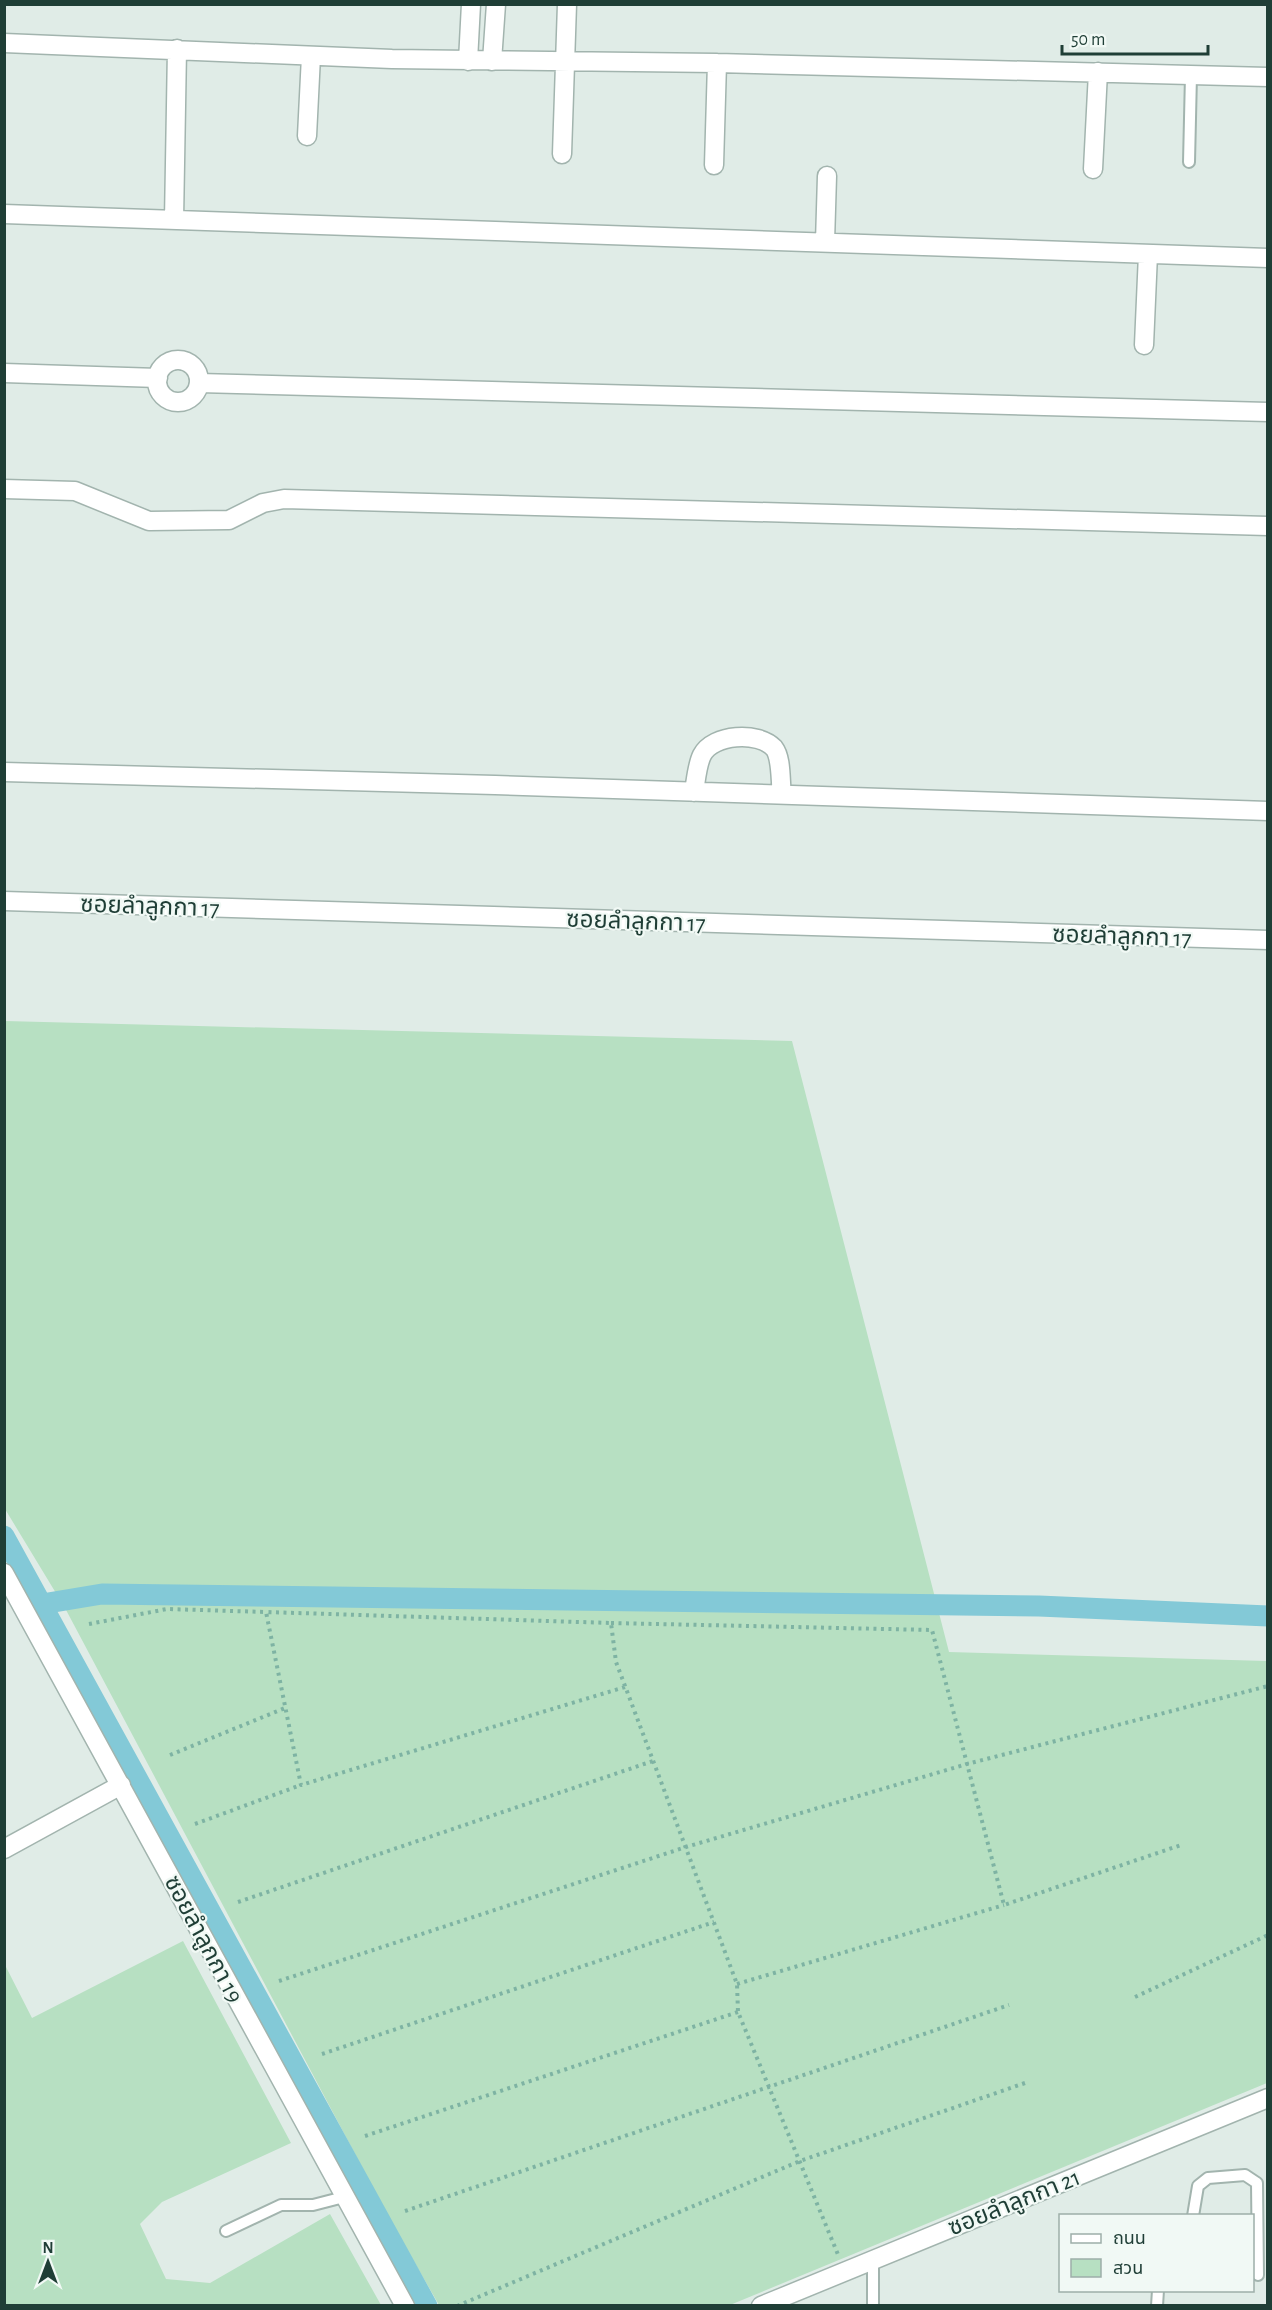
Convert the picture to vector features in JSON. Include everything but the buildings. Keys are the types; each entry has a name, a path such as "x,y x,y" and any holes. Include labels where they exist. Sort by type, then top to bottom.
{"street":[{"path":"468,61 471,4"},
{"path":"492,61 496,4"},
{"path":"562,154 567,4"},
{"path":"4,43 468,61 717,63 1268,77"},
{"path":"174,220 177,50"},
{"path":"307,136 311,56"},
{"path":"714,165 717,63"},
{"path":"1093,170 1098,72"},
{"path":"825,242 827,176"},
{"path":"4,214 1268,258"},
{"path":"1144,345 1148,254"},
{"path":"186,361 194,366 199,383 190,398 171,400 159,387 158,378 167,363 186,361"},
{"path":"4,373 158,378"},
{"path":"199,383 1268,412"},
{"path":"4,489 75,491 149,521 229,520 263,503 284,499 1268,526"},
{"path":"694,792 702,754 711,744 723,739 744,738 762,740 774,749 782,794"},
{"path":"4,772 782,794 1268,811"},
{"name":"ซอยลำลูกกา 17","path":"4,901 1268,940"},
{"name":"ซอยลำลูกกา 19","path":"4,1573 405,2306"},
{"path":"4,1849 121,1785"},
{"name":"ซอยลำลูกกา 21","path":"761,2306 1268,2098"}],"lane":[{"path":"1189,162 1191,75"},
{"path":"1193,2214 1198,2186 1208,2178 1245,2175 1257,2183 1259,2275"},
{"path":"226,2231 281,2205 313,2205 344,2197"},
{"path":"873,2260 873,2306"}],"path":[{"path":"89,1624 167,1609 611,1623 932,1630 1004,1905"},
{"path":"266,1612 301,1785"},
{"path":"611,1623 616,1662 737,1984 738,2012 845,2271"},
{"path":"279,1981 686,1847 967,1764 1268,1686"},
{"path":"195,1824 301,1785 625,1687"},
{"path":"170,1755 285,1708"},
{"path":"238,1902 653,1761"},
{"path":"737,1984 1004,1905 1181,1845"},
{"path":"322,2054 714,1922"},
{"path":"1135,1997 1268,1935"},
{"path":"405,2211 1009,2005"},
{"path":"364,2136 738,2012"},
{"path":"457,2306 800,2161 1025,2084"}],"green space":[{"path":"5,1021 792,1041 949,1652 1267,1661 1267,2083 730,2305 439,2305 389,2218 65,1608 5,1509"},
{"path":"183,1941 291,2143 162,2202 140,2224 166,2279 210,2283 330,2214 381,2305 5,2305 5,1965 32,2018"}],"waterway":[{"path":"4,1536 427,2306"},
{"path":"42,1604 102,1594 1039,1606 1268,1616"}]}
